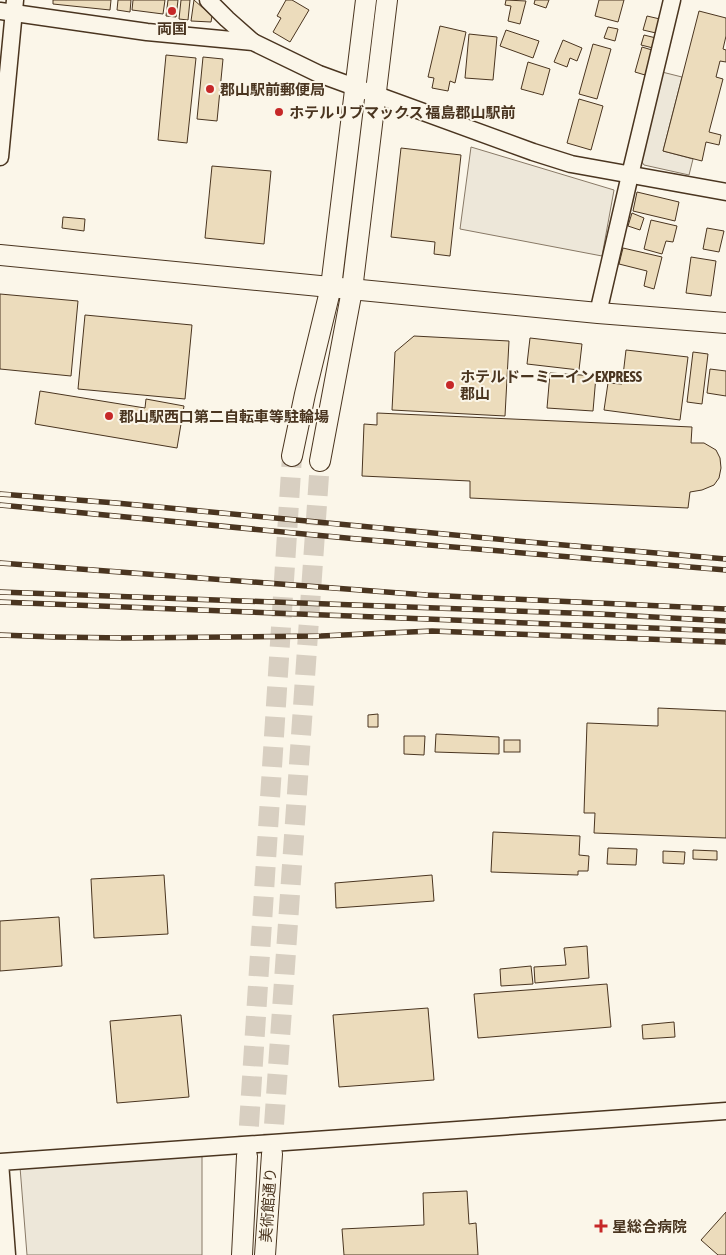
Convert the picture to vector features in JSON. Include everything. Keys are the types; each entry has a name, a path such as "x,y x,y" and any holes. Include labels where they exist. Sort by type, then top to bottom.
{"street":[{"path":"208,0 253,42 320,74 533,152 571,164 726,192"},
{"path":"292,456 331,287 366,0"},
{"path":"320,461 352,290 387,0"},
{"path":"598,314 672,0"},
{"path":"0,157 10,8 148,32 253,42"},
{"path":"0,255 598,314 726,322"},
{"path":"7,1255 0,1162 726,1111"},
{"name":"美術館通り","path":"265,1255 272,1154"},
{"name":"美術館通り","path":"242,1255 247,1156"}],"shaded area":[{"path":"662,72 682,77 663,151 693,159 689,175 644,165 640,159"},
{"path":"471,147 614,190 602,256 460,229"},
{"path":"202,1155 202,1255 27,1255 20,1167"}],"building":[{"path":"53,0 111,0 110,10 53,4"},
{"path":"118,0 131,0 130,12 117,10"},
{"path":"133,0 165,0 163,14 132,10"},
{"path":"168,0 178,0 176,17 166,16"},
{"path":"181,0 190,0 188,20 179,19"},
{"path":"194,0 212,16 211,22 191,21"},
{"path":"286,0 292,0 309,10 290,42 273,32 281,18 277,16"},
{"path":"506,0 526,1 520,24 508,21 511,6 505,5"},
{"path":"535,0 549,0 546,8 534,4"},
{"path":"599,0 624,0 618,22 595,16"},
{"path":"699,11 726,18 726,36 723,49 726,50 726,62 720,61 716,77 723,79 709,132 721,135 719,145 706,142 702,161 663,151"},
{"path":"647,16 660,19 656,33 643,30"},
{"path":"440,26 466,32 455,83 450,81 448,91 432,88 434,78 428,77"},
{"path":"608,27 618,29 615,41 604,38"},
{"path":"506,30 539,41 533,58 500,46"},
{"path":"469,34 497,37 493,80 465,78"},
{"path":"644,35 656,38 653,48 641,45"},
{"path":"563,40 582,48 577,61 570,58 567,67 554,62"},
{"path":"593,44 611,49 597,99 579,94"},
{"path":"642,47 652,50 645,75 635,72"},
{"path":"166,55 196,58 187,143 158,140"},
{"path":"203,57 223,59 217,121 197,119"},
{"path":"528,62 550,69 543,95 521,89"},
{"path":"579,99 603,106 591,150 567,143"},
{"path":"401,148 461,155 450,256 434,254 435,242 391,237"},
{"path":"212,166 271,171 264,244 205,238"},
{"path":"637,192 679,202 675,221 633,211"},
{"path":"632,213 644,218 640,230 628,226"},
{"path":"63,217 85,219 84,231 62,228"},
{"path":"651,220 677,226 673,242 666,241 662,254 644,249"},
{"path":"707,228 724,231 719,252 703,249"},
{"path":"623,248 662,257 654,289 644,286 647,271 619,264"},
{"path":"691,257 716,261 711,296 686,293"},
{"path":"0,294 78,301 71,376 0,369"},
{"path":"85,315 192,325 185,399 78,389"},
{"name":"ホテルドーミーインEXPRESS 郡山","path":"414,336 509,341 505,416 392,410 395,352"},
{"path":"530,338 582,344 579,370 527,364"},
{"path":"626,350 688,357 680,420 604,410 608,383 622,384"},
{"path":"693,352 708,354 702,404 687,402"},
{"path":"710,369 726,371 726,396 707,393"},
{"path":"550,373 596,376 593,411 547,408"},
{"name":"郡山駅西口第二自転車等駐輪場","path":"40,391 145,408 146,399 184,406 177,448 35,424"},
{"path":"377,413 692,427 691,443 704,443 716,450 720,458 721,468 719,478 714,485 690,492 688,508 470,498 470,481 362,476 364,424 377,425"},
{"path":"658,708 726,711 726,838 594,833 595,813 584,813 587,723 658,726"},
{"path":"378,714 378,727 368,727 368,715"},
{"path":"436,734 499,737 499,754 435,752"},
{"path":"404,736 425,736 424,755 404,754"},
{"path":"504,740 520,740 520,752 504,752"},
{"path":"493,832 580,836 579,855 589,856 588,871 578,871 578,875 491,872"},
{"path":"608,848 637,849 636,865 607,864"},
{"path":"693,850 717,851 717,860 693,859"},
{"path":"663,851 685,852 684,864 663,863"},
{"path":"164,875 168,934 94,938 91,879"},
{"path":"432,875 434,901 336,908 335,883"},
{"path":"59,917 62,966 0,971 0,921"},
{"path":"587,946 589,978 535,983 534,967 566,965 564,948"},
{"path":"531,966 533,984 501,986 500,969"},
{"path":"607,984 611,1027 478,1038 474,994"},
{"path":"428,1008 434,1080 339,1087 333,1015"},
{"path":"181,1015 189,1097 117,1103 110,1021"},
{"path":"674,1022 675,1037 643,1039 642,1025"},
{"path":"467,1191 469,1224 476,1223 478,1255 344,1255 342,1229 424,1225 423,1193"},
{"path":"726,1212 726,1255 718,1255 701,1240"}],"tunnel":[{"path":"247,1156 292,456"},
{"path":"272,1154 320,461"}],"railway":[{"path":"0,494 726,559"},
{"path":"0,505 357,539 726,570"},
{"path":"0,563 426,595 726,609"},
{"path":"0,592 599,614 726,621"},
{"path":"0,602 726,631"},
{"path":"0,635 124,638 321,636 432,631 726,642"}],"place":[{"name":"両国","path":"172,11"},
{"name":"郡山駅前郵便局","path":"210,89"},
{"name":"ホテルリブマックス 福島郡山駅前","path":"279,112"},
{"name":"ホテルドーミーインEXPRESS 郡山","path":"450,385"},
{"name":"郡山駅西口第二自転車等駐輪場","path":"109,416"},
{"name":"星総合病院","path":"601,1226"}]}
